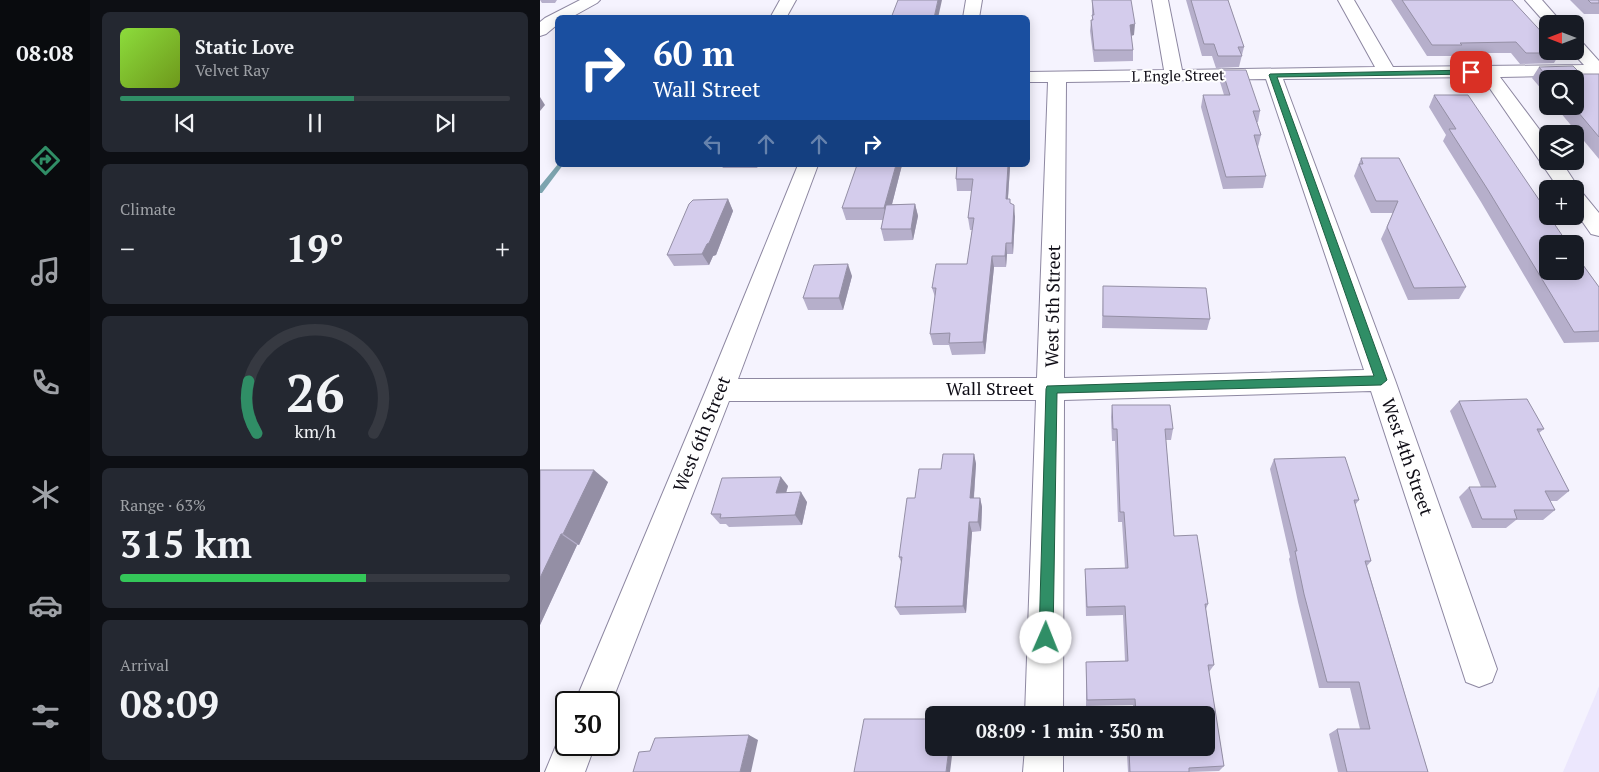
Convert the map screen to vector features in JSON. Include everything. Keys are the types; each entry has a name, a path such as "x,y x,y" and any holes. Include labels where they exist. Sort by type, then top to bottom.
{"street":[{"path":"562,15 592,0"},
{"path":"780,15 788,0"},
{"path":"972,15 974,0"},
{"path":"1160,0 1174,76"},
{"path":"1346,0 1388,74"},
{"path":"1533,0 1547,15"},
{"path":"1584,54 1599,70"},
{"name":"L Engle Street","path":"1030,77 1599,70"},
{"path":"1488,72 1539,143"},
{"name":"West 4th Street","path":"1273,75 1381,380 1479,669"},
{"name":"West 5th Street","path":"1044,706 1057,77"},
{"name":"West 6th Street","path":"597,691 720,390 807,167"},
{"path":"1584,208 1599,229"},
{"name":"Wall Street","path":"720,390 1051,389 1381,380"},
{"path":"565,772 572,756"},
{"path":"1043,772 1044,756"}],"shaded area":[{"path":"1599,686 1599,772 1563,772 1596,694"}],"building":[{"path":"898,0 938,0 935,15 892,15"},
{"path":"1092,0 1131,0 1135,24 1130,25 1133,50 1094,50 1091,20 1093,20 1092,15 1094,15"},
{"path":"1191,0 1228,0 1244,47 1238,47 1242,56 1218,56 1214,44 1204,44"},
{"path":"1402,0 1512,0 1539,29 1539,53 1526,53 1516,42 1432,45"},
{"path":"1588,0 1599,0 1599,3 1591,3"},
{"path":"1573,66 1577,70 1542,70 1539,67"},
{"path":"1222,70 1246,70 1260,111 1253,111 1261,135 1254,135 1266,176 1226,177 1203,95 1230,95"},
{"path":"1584,74 1599,74 1599,137 1581,115 1584,115"},
{"path":"1434,95 1468,95 1539,200 1539,225 1555,225 1562,235 1539,235 1539,274 1449,129 1456,129"},
{"path":"1361,158 1399,158 1466,287 1414,288 1387,227 1398,201 1376,201 1359,164 1363,164"},
{"path":"856,167 895,167 884,208 842,208"},
{"path":"957,167 1008,167 1006,199 1010,199 1010,203 1014,205 1012,243 1006,243 1005,256 992,256 983,342 949,343 950,333 930,334 936,288 932,288 936,264 967,264 974,218 968,218 973,179 956,179"},
{"path":"728,199 709,243 702,254 667,255 689,204 693,200"},
{"path":"915,204 911,229 881,229 886,205"},
{"path":"848,264 839,298 803,298 814,265"},
{"path":"1584,266 1599,287 1599,331 1574,332 1543,280 1584,280"},
{"path":"1103,286 1206,288 1210,319 1103,316"},
{"path":"1527,399 1544,429 1537,429 1569,491 1545,491 1555,510 1514,510 1517,519 1482,519 1469,487 1496,487 1459,401"},
{"path":"1112,405 1170,405 1173,429 1165,429 1174,536 1197,535 1208,604 1205,604 1214,665 1208,665 1214,706 1135,706 1135,699 1087,700 1086,662 1128,661 1125,606 1087,607 1085,569 1128,568 1124,512 1120,512 1117,429 1113,429"},
{"path":"943,454 974,454 970,498 980,498 978,522 969,522 963,606 895,607 907,498 915,498 919,469 941,469"},
{"path":"1345,457 1359,500 1354,500 1371,561 1365,561 1428,772 1347,772 1337,729 1370,729 1359,682 1327,682 1304,594 1295,551 1297,551 1274,459"},
{"path":"540,470 594,470 540,578"},
{"path":"781,477 776,493 801,492 795,515 720,518 721,514 711,514 722,478"},
{"path":"1215,709 1224,766 1189,768 1189,772 1130,772 1129,756 1215,756"},
{"path":"864,719 925,719 925,756 948,756 946,772 854,772"},
{"path":"749,735 740,772 633,772 639,752 650,751 655,738"}],"waterway":[{"path":"540,191 558,167"}],"route":[{"path":"1046,638 1051,389 1381,380 1273,75 1471,72"}]}
